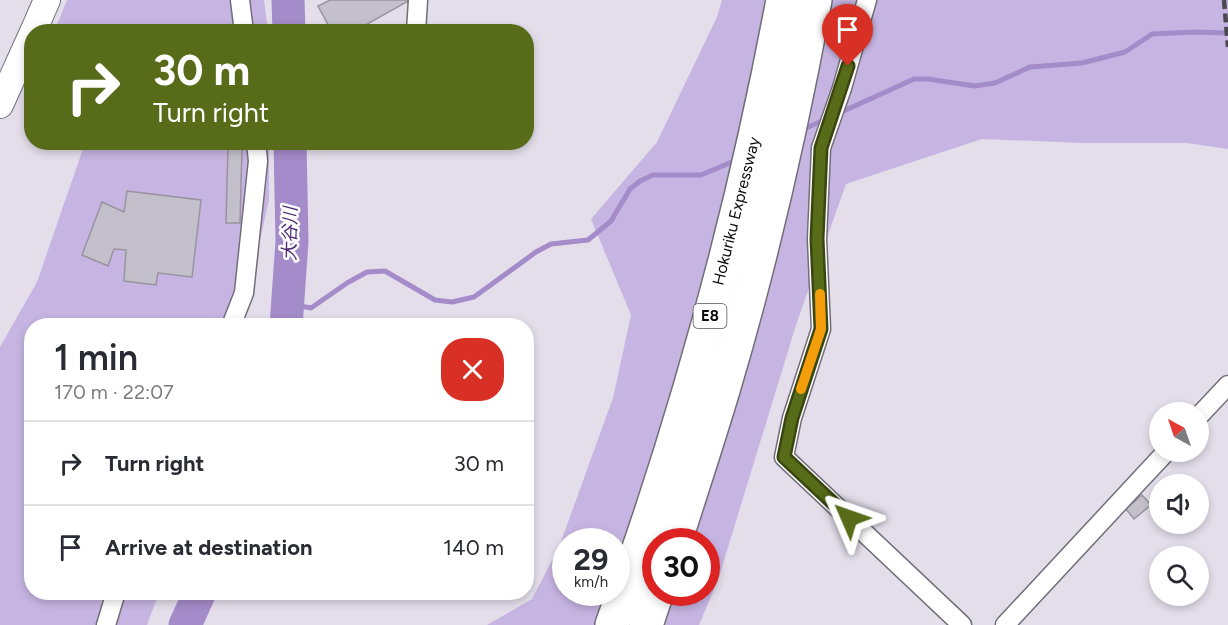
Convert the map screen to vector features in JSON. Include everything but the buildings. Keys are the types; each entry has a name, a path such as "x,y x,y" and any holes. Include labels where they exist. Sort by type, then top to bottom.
{"highway":[{"name":"Hokuriku Expressway","path":"612,625 648,525 696,368 731,235 767,81 783,0"},
{"name":"Hokuriku Expressway","path":"679,528 724,388 764,238 798,90 815,0"},
{"path":"646,625 652,606"}],"main road":[{"path":"36,24 47,0"},
{"path":"0,105 24,51"}],"street":[{"path":"240,0 243,24"},
{"path":"416,24 418,0"},
{"path":"867,0 842,88 821,148 817,239 821,329 792,418 784,457 962,625"},
{"path":"234,318 244,293 258,161 257,150"},
{"path":"1209,406 1228,386"},
{"path":"1005,625 1157,462"},
{"path":"106,625 114,600"}],"shaded area":[{"path":"67,0 264,0 267,24 57,24"},
{"path":"722,0 1228,0 1228,149 1187,143 1082,143 982,139 846,184 796,325 720,573 720,528 642,528 642,606 707,606 699,625 487,625 534,600 534,595 552,560 552,606 630,606 630,528 566,528 613,398 631,315 591,219 657,142 717,17"},
{"path":"83,150 269,150 269,200 243,318 24,318 24,600 156,600 147,625 0,625 0,347 37,282"}],"waterway":[{"name":"大谷川","path":"288,0 289,24"},
{"path":"837,114 914,79 975,86 995,83 1030,67 1082,63 1125,52 1152,34 1228,33"},
{"path":"802,130 826,119"},
{"name":"大谷川","path":"287,318 292,242 290,150"},
{"path":"289,304 311,308 367,272 385,271 435,300 452,302 474,297 536,252 551,244 588,240 611,221 630,189 640,181 653,175 701,175 739,159"},
{"name":"大谷川","path":"185,625 196,600"}],"railway":[{"path":"1224,0 1228,47"}],"slow traffic":[{"path":"801,389 821,329 820,294"}],"route":[{"path":"848,66 821,148 817,239 821,329 792,418 784,457 849,518"}]}
